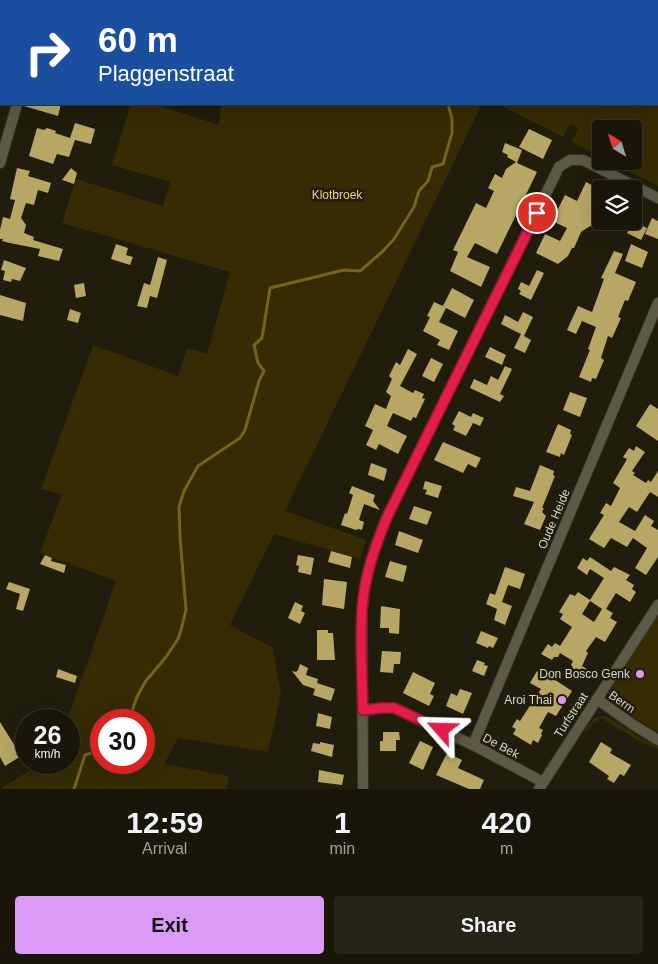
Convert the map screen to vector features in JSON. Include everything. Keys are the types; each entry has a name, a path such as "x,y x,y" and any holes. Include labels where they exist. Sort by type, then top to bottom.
{"street":[{"path":"0,163 17,105"},
{"path":"363,789 362,610 366,581 374,550 387,517 559,167 570,160 583,160 658,198"},
{"name":"Oude Heide","path":"473,745 658,303"},
{"name":"Turfstraat","path":"541,786 658,605"},
{"name":"Berm","path":"596,699 658,740"},
{"name":"De Bek","path":"363,710 394,708 473,745 541,786"}],"green space":[{"name":"Klotbroek","path":"131,105 157,105 219,125 221,105 482,105 285,511 366,540 360,559 274,534 230,625 273,648 281,695 268,752 178,738 164,764 229,776 227,789 0,789 24,774 80,774 80,709 71,709 116,581 40,553 62,494 41,489 93,345 178,376 187,348 207,354 230,272 62,223 76,179 163,206 170,182 112,165"},
{"path":"500,105 658,105 658,186 627,170 642,170 642,120 592,120 592,152 572,142 578,128 570,124 563,137"},
{"name":"Don Bosco Genk","path":"658,616 658,732 617,707 612,699 611,690 613,683"},
{"path":"600,716 608,717 658,746 658,749 642,743 601,718 593,723 587,732 584,731 594,718"}],"building":[{"path":"24,105 61,105 58,116"},
{"path":"75,123 95,129 91,144 75,140 69,157 57,154 53,164 29,156 37,128 44,130 47,128 70,138"},
{"path":"529,129 552,140 543,159 519,147"},
{"path":"505,143 522,150 517,163 537,172 497,254 475,243 467,257 490,267 481,287 450,271 458,252 453,250 476,203 486,208 494,191 488,188 495,174 502,178 506,169 516,162 502,152"},
{"path":"17,168 30,171 28,176 51,183 48,193 38,190 34,205 26,203 21,218 26,225 24,233 34,237 33,240 63,249 59,261 38,256 40,249 0,239 3,217 10,219 15,200 10,199"},
{"path":"71,168 77,173 74,184 62,180"},
{"path":"586,182 592,185 592,227 590,226 581,232 574,248 558,264 536,253 545,234 560,241 567,228 552,221 565,195 577,201"},
{"path":"652,218 658,221 658,239 645,234"},
{"path":"642,226 647,228 641,240 627,233 628,230 642,230"},
{"path":"116,244 128,248 126,255 133,257 130,265 111,259"},
{"path":"631,244 648,252 642,268 625,261"},
{"path":"614,251 623,254 615,273 636,282 628,301 625,300 618,317 621,318 612,338 608,336 601,358 604,360 596,379 592,378 591,382 579,377 590,350 588,349 596,327 582,321 576,334 567,330 578,306 592,312 604,279 601,278"},
{"path":"158,257 167,260 157,298 150,296 147,308 137,306 144,283 150,285"},
{"path":"4,260 26,268 20,281 12,279 11,282 3,280 5,271 1,270"},
{"path":"537,270 544,273 531,300 519,294 521,291 518,289 521,282 529,286"},
{"path":"84,283 86,296 76,298 74,285"},
{"path":"452,288 474,300 465,318 446,308 439,322 458,331 449,350 437,345 440,340 423,331 430,317 427,316 434,302 443,306"},
{"path":"0,295 26,303 23,321 0,315"},
{"path":"70,309 81,313 78,323 67,320"},
{"path":"523,312 533,317 524,336 531,340 525,353 514,348 521,334 501,324 505,315 518,322"},
{"path":"490,347 506,355 502,365 485,357"},
{"path":"408,349 417,354 400,386 413,393 415,390 424,394 422,398 425,399 416,418 413,417 411,421 393,413 387,426 407,436 398,454 379,444 376,450 366,445 373,430 365,426 375,404 386,409 391,396 386,392 392,379 389,376 396,362 400,365"},
{"path":"431,358 443,364 434,382 422,376"},
{"path":"505,366 512,369 500,394 504,396 500,402 470,388 474,379 487,385 491,376 498,380"},
{"path":"570,392 587,398 580,417 563,410"},
{"path":"650,404 658,409 658,441 636,426"},
{"path":"459,411 471,417 473,413 484,418 480,426 473,423 466,436 453,430 455,426 452,424"},
{"path":"558,424 571,430 570,434 572,435 564,455 561,453 560,457 546,452"},
{"path":"443,442 481,458 476,468 468,464 463,473 434,460"},
{"path":"636,446 645,452 632,471 635,473 633,475 646,483 648,480 651,482 658,471 658,497 650,492 637,512 629,507 619,522 635,531 645,515 654,521 651,526 658,530 658,557 646,575 635,568 647,548 633,538 627,547 611,538 604,548 589,539 604,515 600,513 606,503 611,506 620,488 613,483 627,459 623,457 629,448 634,451"},
{"path":"371,463 387,469 384,481 368,475"},
{"path":"540,465 554,471 553,475 555,476 542,508 544,508 542,512 546,516 540,530 524,524 534,502 513,496 516,487 530,491"},
{"path":"425,481 442,486 438,498 425,494 427,490 423,489"},
{"path":"352,486 375,495 373,501 380,510 364,504 359,520 364,522 362,530 341,525 353,495 349,493"},
{"path":"414,506 432,512 427,525 409,519"},
{"path":"399,531 423,540 418,553 395,545"},
{"path":"331,551 352,557 350,568 328,562"},
{"path":"45,555 52,558 51,561 66,565 64,573 40,564"},
{"path":"298,555 314,558 311,575 298,572 299,566 296,565"},
{"path":"590,557 611,571 614,567 630,575 626,580 634,585 632,589 636,592 630,602 616,593 606,609 613,613 610,618 617,622 605,642 596,637 586,651 588,653 582,666 587,669 581,679 570,672 573,667 571,665 573,661 560,653 558,657 554,657 552,660 541,654 548,644 552,647 555,643 560,646 572,627 560,619 563,614 559,612 570,594 575,596 578,592 590,600 604,578 590,569 587,575 577,568 583,558 587,561","holes":["590,601 602,609 594,622 582,614"]},
{"path":"390,561 407,566 403,582 385,577"},
{"path":"505,567 525,574 520,589 508,585 502,602 512,606 505,625 494,620 497,609 486,604 490,593 495,595"},
{"path":"324,579 347,582 344,609 322,605"},
{"path":"9,582 30,589 23,611 16,609 20,594 6,589"},
{"path":"295,602 303,606 301,611 305,613 300,624 288,618"},
{"path":"381,606 400,609 399,634 389,633 389,628 380,628"},
{"path":"317,630 328,630 328,633 333,633 335,660 317,660"},
{"path":"481,631 498,638 493,648 476,643"},
{"path":"382,651 401,652 400,664 394,664 393,673 380,672"},
{"path":"477,660 488,666 484,676 472,671"},
{"path":"300,664 308,668 306,675 318,679 317,683 335,689 331,701 313,695 315,689 303,685 292,671 296,672"},
{"path":"58,669 77,676 75,683 56,677"},
{"path":"540,670 572,691 556,716 548,712 539,728 543,730 538,743 533,740 531,745 513,734 516,729 512,727 517,719 520,721 541,689 530,683 537,671 539,672"},
{"path":"413,672 435,683 430,694 434,696 429,706 403,693"},
{"path":"460,689 472,693 463,714 446,706 451,693 457,696"},
{"path":"318,713 332,717 330,729 316,726"},
{"path":"0,722 15,746 15,760 5,766 0,757"},
{"path":"383,732 399,732 400,740 396,740 396,751 380,751 380,741 383,741"},
{"path":"420,741 433,747 423,770 409,763"},
{"path":"320,742 334,745 332,757 311,751 313,743 320,744"},
{"path":"601,742 612,749 610,753 631,765 624,776 620,774 614,783 607,779 609,776 589,762"},
{"path":"447,753 462,760 458,768 484,780 480,789 469,789 436,775"},
{"path":"319,770 344,775 342,785 318,782"}],"waterway":[{"path":"133,709 145,682 166,657 178,639 181,630 186,610 179,507 184,491 198,466 240,438 245,430 259,381 264,371 258,363 254,345 262,338 270,288 344,270 360,271 382,252 394,239 414,207 419,191 428,181 432,167 443,164 452,133 452,119 448,105"},
{"path":"74,789 85,755 90,753"}],"place":[{"name":"Don Bosco Genk","path":"640,674"},
{"name":"Aroi Thai","path":"562,700"}],"route":[{"path":"442,730 394,708 363,710 362,610 366,581 374,550 387,517 537,213"}]}
